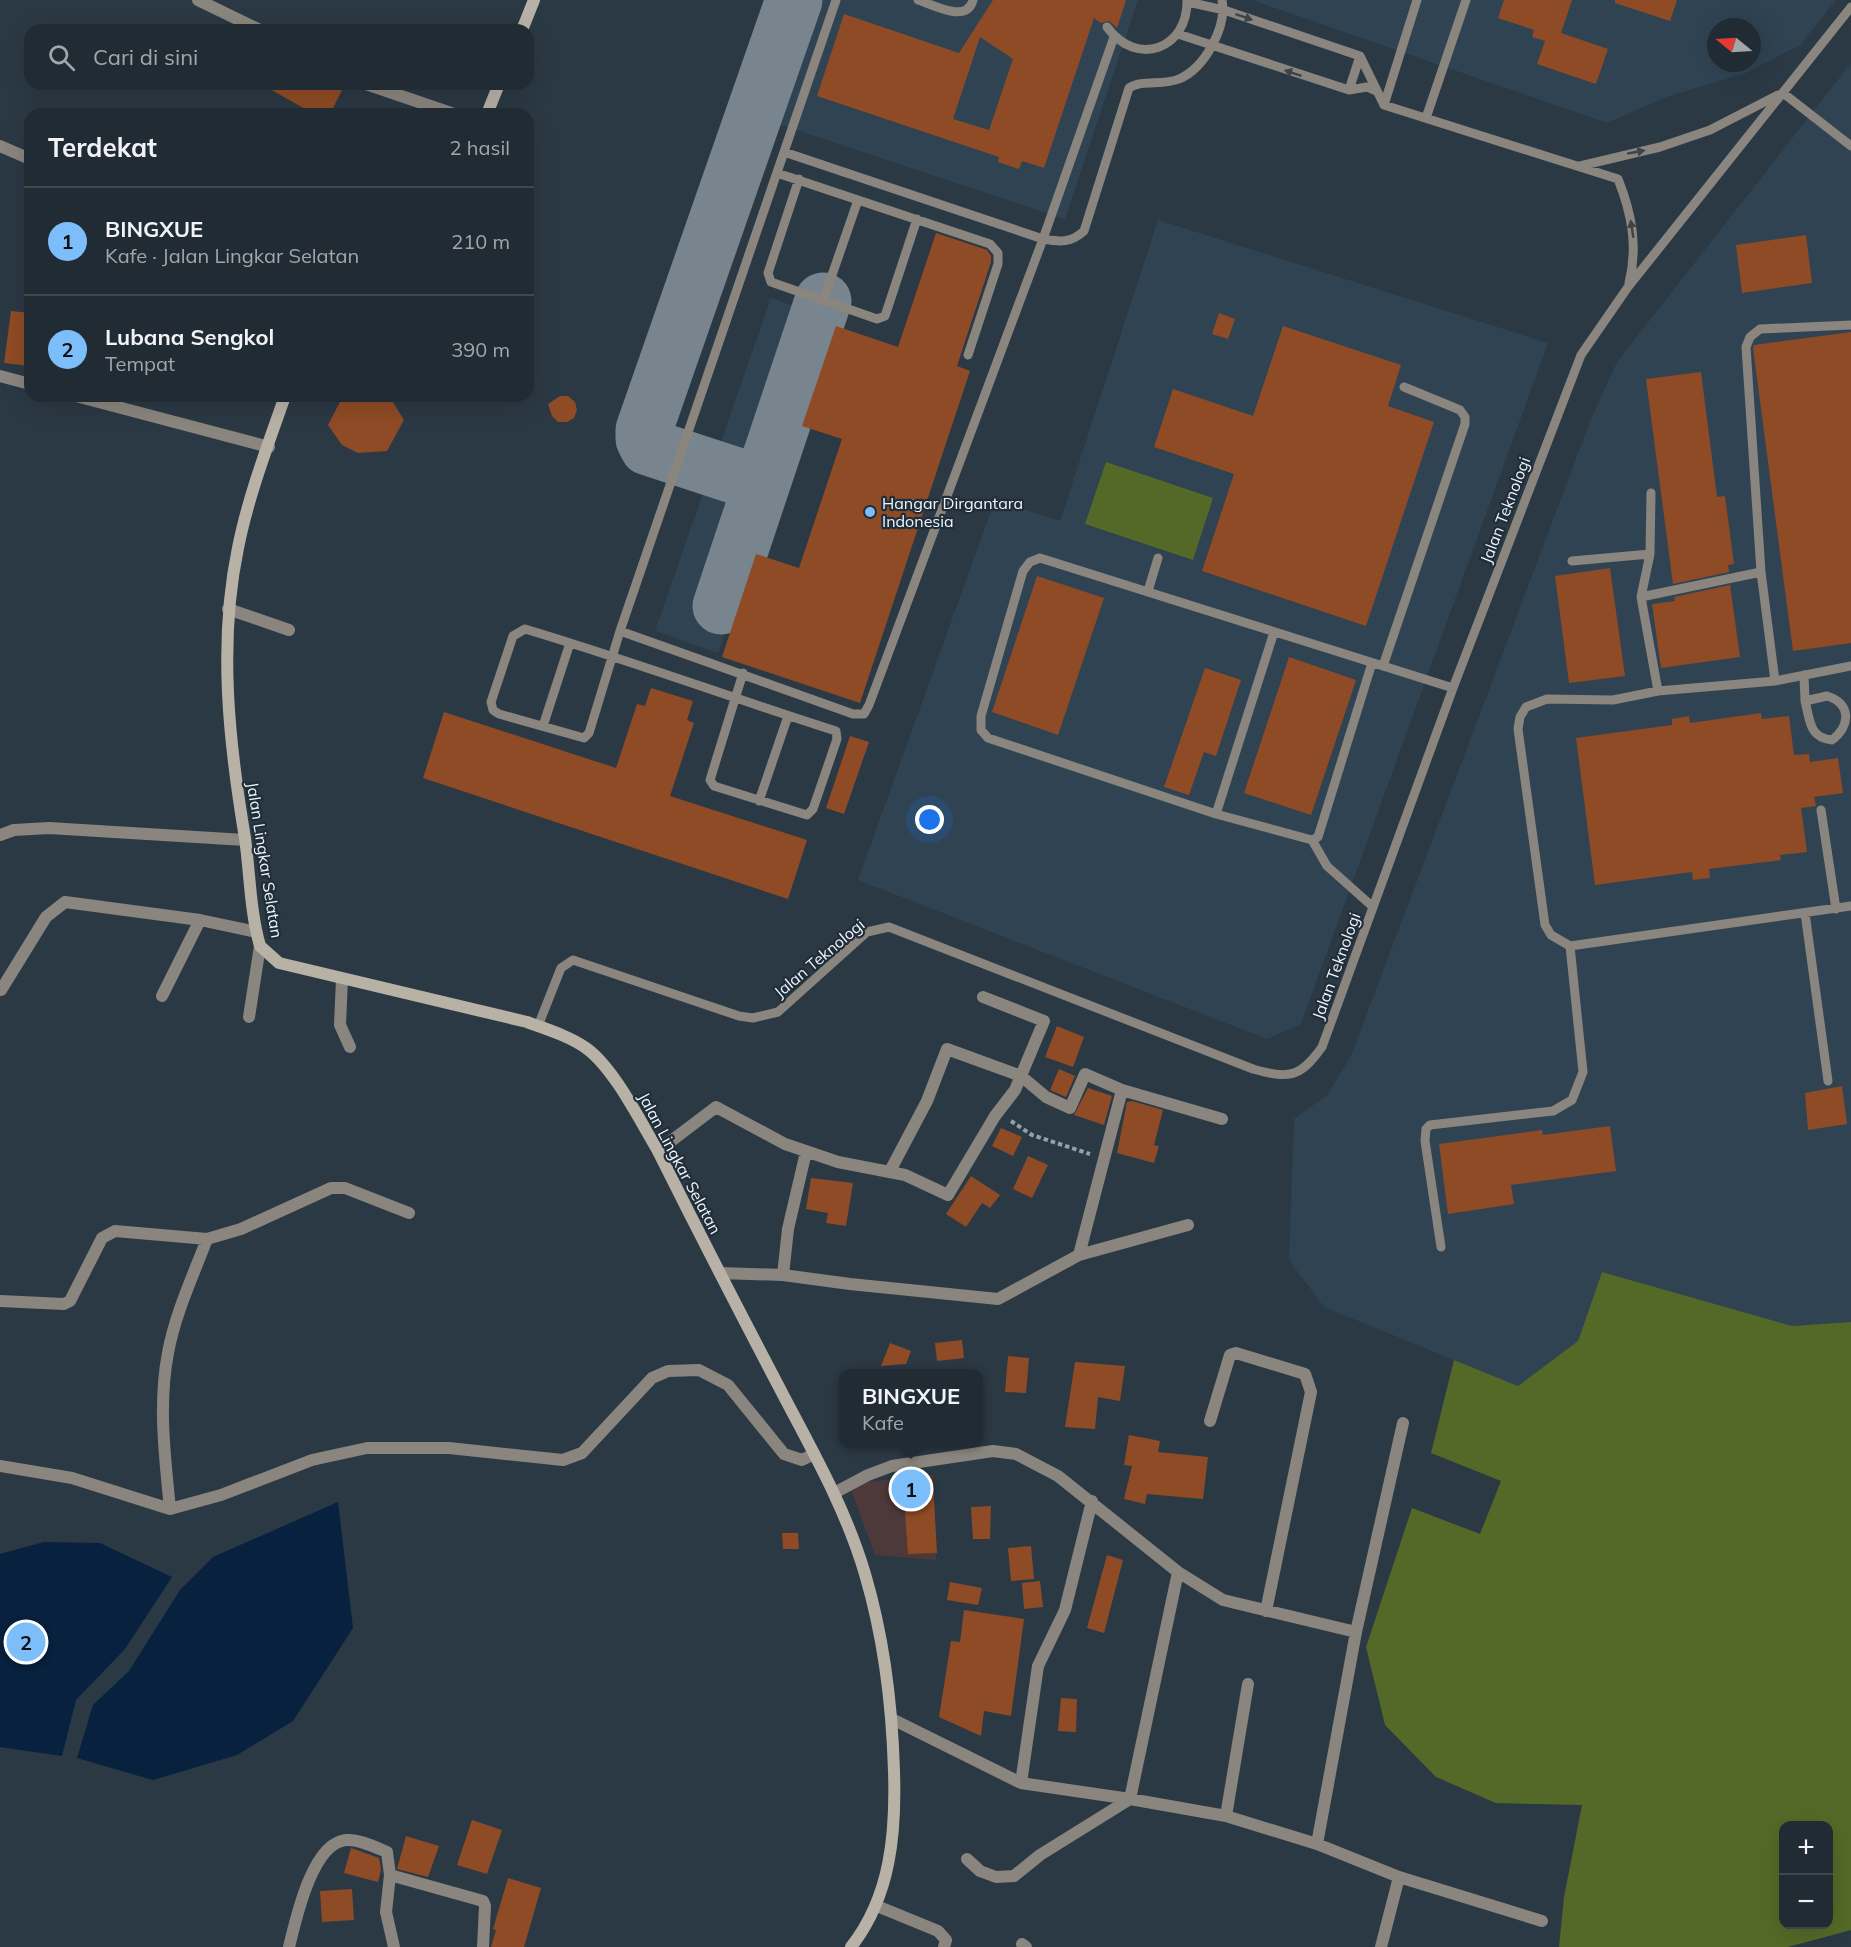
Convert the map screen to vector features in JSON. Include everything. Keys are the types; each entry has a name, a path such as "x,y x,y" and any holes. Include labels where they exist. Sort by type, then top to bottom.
{"main road":[{"path":"524,24 534,0"},
{"path":"489,108 497,90"},
{"name":"Jalan Lingkar Selatan","path":"283,402 241,534 228,609 228,690 237,796 245,840 256,932 260,946 279,963 538,1026 586,1048 626,1097 658,1151 720,1274 836,1492 865,1573 883,1644 892,1719 895,1808 887,1874 877,1906 851,1947"}],"street":[{"path":"198,0 248,24"},
{"path":"384,90 436,108"},
{"path":"0,146 24,156"},
{"path":"0,376 24,382"},
{"path":"99,402 269,447"},
{"path":"228,609 289,630"},
{"path":"0,835 14,830 38,828 245,840"},
{"path":"1,990 46,917 65,902 200,920 256,932"},
{"path":"162,996 200,920"},
{"path":"249,1017 260,946"},
{"path":"342,979 340,1025 350,1047"},
{"path":"658,1151 716,1107 785,1144 806,1152 838,1162 890,1170 948,1195 998,1113 1010,1100 1044,1021 982,998"},
{"path":"890,1170 927,1101 947,1049 1021,1076 1046,1097 1070,1108 1085,1074 1122,1090 1222,1119"},
{"path":"1079,1255 1122,1090"},
{"path":"783,1275 788,1229 806,1152"},
{"path":"0,1301 64,1304 70,1301 102,1238 115,1231 207,1239 241,1229 332,1188 345,1188 410,1213"},
{"path":"720,1274 783,1275 998,1299 1079,1255 1188,1225"},
{"path":"170,1509 163,1424 164,1380 168,1351 207,1239"},
{"path":"1210,1421 1230,1355 1236,1353 1305,1374 1310,1382 1311,1392 1266,1611"},
{"path":"0,1466 72,1478 170,1509 220,1495 312,1460 367,1448 449,1449 551,1461 573,1458 582,1453 652,1378 668,1371 699,1370 720,1379 784,1454 802,1460 814,1454"},
{"path":"1317,1844 1356,1632 1403,1423"},
{"path":"836,1492 868,1474 892,1466 993,1450 1016,1454 1030,1459 1092,1502 1178,1572 1223,1600 1356,1632"},
{"path":"1021,1783 1038,1666 1065,1610 1092,1502"},
{"path":"967,1859 980,1871 996,1877 1014,1876 1040,1855 1130,1799 1178,1572"},
{"path":"1226,1816 1248,1684"},
{"path":"892,1719 1021,1783 1226,1816 1317,1844 1399,1877 1542,1921"},
{"path":"289,1947 315,1866 327,1849 348,1840 387,1852 390,1875 386,1912 394,1947"},
{"path":"390,1875 483,1901 485,1906 483,1947"},
{"path":"1381,1947 1399,1877"},
{"path":"877,1906 938,1931 946,1940 944,1947"}],"lane":[{"path":"743,673 733,698 710,780 714,786 807,815 813,810 837,739 836,731 733,698 612,656 520,630 513,636 493,696 493,710 499,714 584,738 589,733 612,656 620,631 836,0"},
{"path":"918,0 958,13 965,11 974,0"},
{"path":"1384,105 1417,0"},
{"path":"1426,118 1466,0"},
{"path":"1107,27 1114,37 1135,49 1147,50 1169,42 1178,34 1186,19 1187,1 1223,5 1360,56 1384,105 1618,179 1628,207 1635,253 1628,287"},
{"path":"784,152 1043,239 1060,242 1075,240 1084,231 1128,88 1134,84 1160,84 1179,79 1198,68 1211,46 1223,5"},
{"name":"Jalan Teknologi","path":"538,1026 561,968 573,960 739,1016 753,1018 778,1012 867,932 889,927 1242,1065 1278,1076 1306,1069 1322,1047 1453,688 1581,355 1628,287 1851,7"},
{"path":"1178,34 1349,90 1366,87 1376,91"},
{"path":"620,631 853,714 864,714 1043,239 1114,37"},
{"path":"1349,90 1360,56"},
{"path":"1579,167 1660,147 1710,129 1783,93 1851,146"},
{"path":"777,173 981,239 990,244 998,253 998,264 968,355"},
{"path":"799,179 768,273 771,282 823,301 877,319 885,316 917,219"},
{"path":"823,301 858,200"},
{"path":"1775,681 1761,572 1746,346 1750,337 1760,329 1851,325"},
{"path":"1383,666 1465,424 1465,417 1460,410 1404,387"},
{"path":"1652,493 1650,554 1641,597 1658,691"},
{"path":"1572,561 1650,554"},
{"path":"1372,663 1318,837 1312,840 1216,814 988,738 981,729 981,716 1023,571 1030,562 1040,558 1453,688"},
{"path":"1148,591 1158,558"},
{"path":"1641,597 1761,572"},
{"path":"1216,814 1274,632"},
{"path":"543,726 570,643"},
{"path":"1851,666 1775,681 1658,691 1613,700 1547,699 1526,707 1520,717 1518,729 1545,925 1551,935 1570,946 1851,906"},
{"path":"1804,675 1805,701 1813,733 1821,739 1832,740 1839,735 1845,721 1846,708 1840,700 1827,696 1805,701"},
{"path":"759,801 788,716"},
{"path":"1821,810 1836,909"},
{"path":"1312,840 1327,866 1373,907"},
{"path":"1805,913 1828,1081"},
{"path":"1441,1247 1425,1141 1426,1129 1430,1125 1553,1111 1572,1100 1579,1088 1583,1072 1570,946"}],"path":[{"path":"998,1113 1032,1135 1104,1159"}],"shaded area":[{"path":"821,0 1138,0 1065,219 778,124"},
{"path":"1252,0 1836,0 1800,45 1761,65 1761,18 1707,18 1707,72 1748,72 1666,97 1607,123"},
{"path":"1851,63 1851,1322 1792,1326 1602,1272 1578,1341 1518,1386 1324,1307 1289,1260 1294,1119 1327,1095 1351,1056 1591,419 1617,362"},
{"path":"1158,220 1548,343 1301,1024 1267,1039 858,880 995,500 1060,521"},
{"path":"771,298 834,320 718,653 655,631"},
{"path":"934,1475 936,1560 875,1555 849,1484"}],"green space":[{"path":"1106,462 1213,498 1193,560 1085,524"},
{"path":"1602,1272 1792,1326 1851,1322 1851,1930 1788,1947 1559,1947 1564,1897 1582,1805 1496,1803 1436,1777 1385,1725 1366,1647 1412,1508 1480,1534 1501,1481 1431,1453 1454,1360 1518,1386 1578,1341"}],"water":[{"path":"338,1502 353,1628 293,1721 237,1755 153,1780 77,1758 93,1705 129,1671 180,1590 213,1557"},
{"path":"44,1542 100,1543 172,1577 125,1649 76,1700 62,1756 0,1747 0,1554"}],"building":[{"path":"993,0 1126,0 1117,28 1109,21 1101,23 1094,18 1044,168 1022,161 1019,169 998,162 999,157 817,96 844,14 959,53","holes":["980,37 1013,59 989,130 953,119"]},
{"path":"1504,0 1572,0 1561,33 1608,49 1596,84 1537,64 1545,41 1532,37 1534,30 1498,18"},
{"path":"1615,0 1677,0 1670,21 1615,3"},
{"path":"272,90 342,90 333,108 303,108"},
{"name":"Hangar Dirgantara Indonesia","path":"936,233 987,250 991,256 991,262 957,366 970,371 860,703 722,657 756,554 799,568 842,439 802,426 836,326 898,347"},
{"path":"1806,235 1812,283 1742,293 1736,245"},
{"path":"11,311 24,312 24,365 4,363"},
{"path":"1219,313 1235,319 1228,339 1212,334"},
{"path":"1283,326 1401,365 1388,406 1434,422 1366,626 1202,571 1234,474 1154,447 1173,389 1253,416"},
{"path":"1851,332 1851,643 1793,651 1753,348 1754,345"},
{"path":"1701,372 1717,497 1725,496 1734,564 1728,565 1729,572 1673,584 1646,379"},
{"path":"560,396 568,396 575,402 577,410 574,418 567,422 558,422 552,416 548,404"},
{"path":"340,402 393,402 404,420 387,451 358,453 342,445 328,425"},
{"path":"1610,568 1625,676 1569,683 1555,576"},
{"path":"1037,576 1104,598 1058,735 992,712"},
{"path":"1730,585 1740,657 1661,668 1652,604 1675,601 1674,597"},
{"path":"1289,657 1356,680 1311,815 1244,793"},
{"path":"1205,668 1241,680 1216,756 1204,752 1189,795 1164,787"},
{"path":"651,688 693,701 687,720 694,723 670,796 807,840 788,899 423,778 444,712 616,768 637,704 645,706"},
{"path":"1761,713 1762,719 1789,716 1794,755 1809,754 1810,762 1838,758 1843,793 1814,797 1816,806 1801,808 1807,852 1780,855 1781,860 1709,869 1710,878 1693,880 1692,872 1595,885 1576,738 1672,725 1672,719 1689,716 1690,723"},
{"path":"850,736 869,742 844,814 826,808"},
{"path":"1057,1026 1084,1037 1073,1067 1045,1057"},
{"path":"1059,1069 1075,1076 1066,1097 1050,1090"},
{"path":"1842,1086 1847,1124 1808,1130 1805,1093"},
{"path":"1088,1088 1112,1096 1104,1125 1074,1115"},
{"path":"1132,1101 1163,1110 1154,1145 1159,1146 1154,1163 1117,1153 1127,1102"},
{"path":"1610,1126 1616,1171 1511,1185 1514,1204 1448,1214 1439,1144 1542,1130 1543,1135"},
{"path":"1001,1128 1022,1137 1013,1156 992,1146"},
{"path":"1028,1156 1048,1165 1032,1198 1013,1189"},
{"path":"971,1176 1000,1195 990,1208 982,1203 966,1227 946,1214"},
{"path":"811,1178 853,1183 846,1226 826,1223 828,1213 806,1209"},
{"path":"962,1340 964,1358 937,1361 935,1343"},
{"path":"890,1343 911,1351 906,1364 881,1366"},
{"path":"1008,1356 1029,1358 1026,1393 1005,1392"},
{"path":"1075,1362 1125,1366 1120,1401 1098,1397 1095,1429 1065,1427"},
{"path":"1129,1435 1160,1441 1158,1452 1208,1457 1203,1499 1147,1494 1145,1504 1124,1499 1132,1466 1124,1465"},
{"path":"933,1483 937,1553 908,1554 903,1485"},
{"path":"991,1506 990,1539 973,1539 971,1507"},
{"path":"782,1533 798,1533 799,1549 783,1549"},
{"path":"1031,1546 1034,1579 1011,1581 1008,1548"},
{"path":"1107,1555 1123,1560 1104,1633 1087,1628"},
{"path":"1040,1581 1043,1607 1024,1609 1022,1583"},
{"path":"950,1582 982,1588 978,1605 947,1600"},
{"path":"964,1610 1024,1619 1011,1716 984,1711 981,1736 939,1717 951,1641 960,1642"},
{"path":"1061,1698 1077,1699 1076,1732 1058,1731"},
{"path":"472,1820 502,1830 487,1874 457,1865"},
{"path":"406,1836 439,1846 428,1877 397,1869"},
{"path":"351,1848 379,1858 381,1870 378,1882 344,1873"},
{"path":"508,1878 541,1888 524,1947 491,1947 496,1930 493,1929"},
{"path":"352,1889 354,1920 322,1922 320,1891"}],"taxiway":[{"path":"761,484 648,447 644,439 644,430 794,0"},
{"path":"721,606 823,301"}],"place":[{"name":"Hangar Dirgantara Indonesia","path":"870,512"},
{"name":"BINGXUE","path":"911,1489"},
{"name":"Lubana Sengkol","path":"26,1642"}]}
